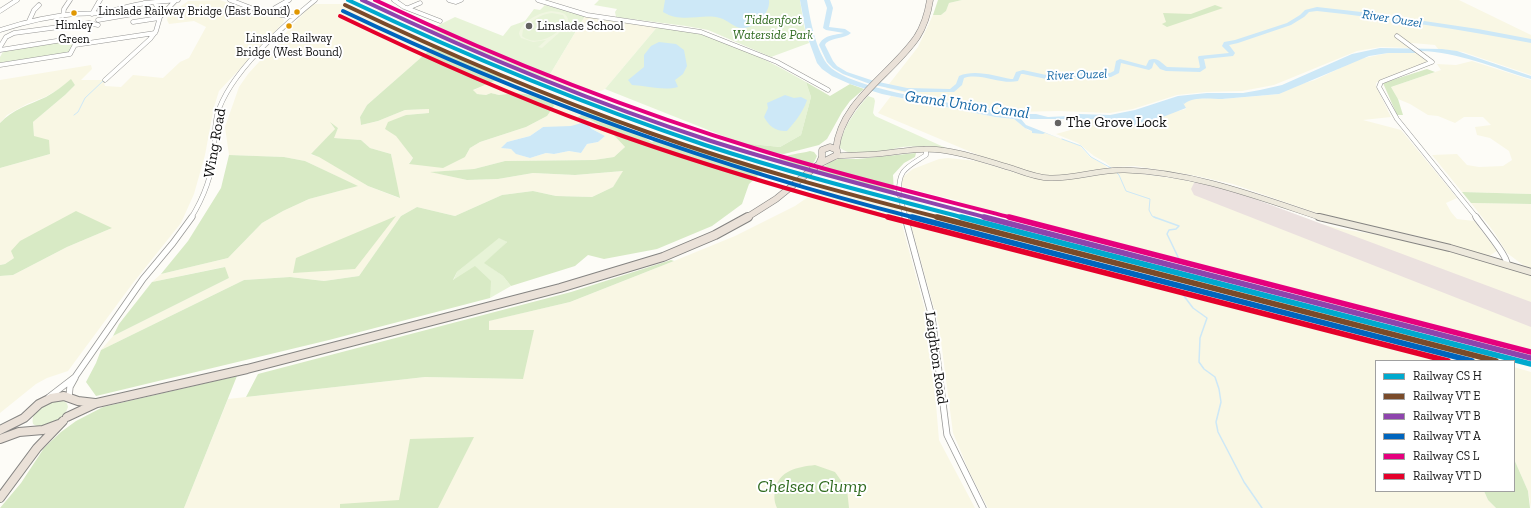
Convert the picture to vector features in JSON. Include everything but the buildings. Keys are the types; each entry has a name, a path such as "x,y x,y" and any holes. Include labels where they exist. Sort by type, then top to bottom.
{"highway":[{"path":"835,153 836,139 845,120 861,99 917,37 924,23 930,0"},
{"path":"817,165 822,154 822,150 836,139"},
{"path":"826,147 832,147 835,153"},
{"path":"822,154 826,156 835,153"},
{"path":"0,439 19,432 50,428 97,403 247,369 458,315 609,274 663,257 715,235 759,210 835,153"},
{"path":"0,430 30,414 45,401 58,396 84,402 97,403"},
{"path":"0,498 37,448 65,419 73,407 70,398"},
{"path":"30,414 27,418 27,426 39,434 37,448"}],"main road":[{"path":"835,153 874,154 941,150 977,158 1026,173 1049,178 1086,175 1110,170 1145,171 1185,177 1243,192 1329,220 1450,248 1531,272"}],"street":[{"path":"0,11 17,0"},
{"path":"63,16 64,8 70,0"},
{"path":"92,14 98,0"},
{"path":"1,29 29,21 110,11 124,8 134,2 148,3 177,0"},
{"path":"105,80 122,63 141,48 155,33 159,25 159,18 177,0"},
{"path":"230,0 259,11 293,17"},
{"path":"275,8 289,0"},
{"name":"Wing Road","path":"70,398 70,387 75,377 143,280 183,230 199,205 210,176 217,118 227,91 244,70 293,17 315,0"},
{"path":"394,0 408,8 440,19"},
{"path":"449,0 456,2 461,0"},
{"path":"538,0 586,15 701,32 736,44 771,60 828,90"},
{"path":"408,8 420,3"},
{"path":"151,8 156,5 160,12 164,12"},
{"path":"29,21 33,12 38,6"},
{"path":"108,18 110,11"},
{"path":"98,20 133,14"},
{"path":"132,21 159,18"},
{"path":"0,65 71,55 79,37 1,49 0,47 4,39 14,33 89,23 98,25"},
{"path":"75,45 155,33"},
{"path":"1397,36 1430,60 1431,63 1381,82 1379,87 1397,119 1474,214 1500,250 1507,261 1507,264"},
{"path":"918,159 923,151"},
{"path":"900,195 898,181 899,176 905,168 918,159 923,151"},
{"name":"Leighton Road","path":"902,204 932,317 947,435 983,508"},
{"name":"Wing Road","path":"45,401 75,377"}],"green space":[{"path":"220,0 250,11 281,17 284,20 283,23 219,91 214,107 205,155 194,194 181,223 133,283 68,371 47,378 36,384 0,413 0,276 13,275 67,247 112,228 14,258 5,264 0,265 0,168 50,154 34,136 33,122 75,85 71,80 45,97 27,104 7,115 0,123 0,80 91,65 92,69 81,80 103,80 105,86 121,87 133,75 163,78 180,62 189,58 206,27 194,21 169,24 167,20 168,16 188,1"},
{"name":"Tiddenfoot Waterside Park","path":"599,0 800,0 804,26 809,43 771,57 708,30 616,17 615,12 617,9 594,5"},
{"path":"938,0 962,0 949,3 946,11 941,15 933,15"},
{"path":"962,0 1459,0 1531,35 1531,75 1463,52 1438,49 1435,45 1412,43 1406,44 1410,48 1381,47 1357,51 1274,85 1242,91 1206,92 1177,95 1133,109 1110,113 1059,111 1012,112 911,94 886,88 918,47 933,15 941,15 946,11 949,3"},
{"path":"312,4 346,4 380,23 433,47 367,105 360,117 361,125 378,121 405,110 429,109 429,113 406,115 385,129 396,135 413,158 409,163 465,157 470,148 480,142 526,127 547,116 533,95 516,93 499,95 491,93 486,95 477,94 472,91 504,77 589,110 578,116 589,119 610,131 625,147 614,157 594,160 505,161 474,169 432,172 467,180 498,179 533,173 575,175 624,171 613,187 592,197 556,196 533,191 502,195 455,216 417,207 401,216 359,276 324,281 290,277 244,280 101,350 113,336 229,278 224,267 152,282 161,274 228,258 262,223 283,211 309,199 357,186 305,161 284,157 229,155 225,127 239,87 248,74","holes":["585,122 592,129 605,136 598,142 587,144 581,153 569,151 554,154 546,153 530,158 517,154 511,149 502,148 507,142 530,136 543,127 571,127","331,124 338,128 333,138 361,140 370,148 391,154 399,198 368,186 319,156 311,155 335,129"]},
{"path":"545,5 585,16 546,81 467,49 429,30 455,17 503,36 511,26 525,21 534,9 540,10"},
{"path":"1215,5 1223,8 1167,27 1162,24 1166,22 1163,13 1191,14"},
{"path":"555,11 566,15 569,24 542,48 538,47 546,40 533,42 521,38 519,34 523,25 531,18 546,12","holes":["552,13 563,15 566,21 563,26 553,35 534,41 522,36 523,30 540,16"]},
{"path":"585,16 618,22 658,26 605,89 601,91 583,89 579,93 546,81"},
{"path":"658,26 695,33 728,43 768,61 806,82 811,97 801,135 780,147 741,143 605,89"},
{"path":"76,39 70,53 0,64 0,57 4,50"},
{"path":"433,47 504,77 473,90 477,94 486,95 491,93 499,95 516,93 533,95 552,101 554,106 547,116 526,127 480,142 470,148 465,157 443,168 409,164 413,158 396,136 385,129 388,122 406,115 429,113 429,109 405,110 378,121 361,125 360,117 367,105"},
{"path":"1388,53 1419,53 1428,60 1428,62 1423,66 1383,79 1376,83 1376,86 1391,117 1363,120 1401,130 1457,198 1446,203 1451,212 1457,219 1474,221 1497,251 1489,256 1417,236 1331,218 1233,184 1192,175 1135,166 1111,167 1078,143 1056,134 1085,126 1085,122 1089,122 1093,117 1109,128 1186,109 1178,99 1222,99 1279,94 1294,86 1315,80 1359,59"},
{"path":"1472,61 1531,80 1531,194 1462,192 1432,155 1457,154 1467,165 1479,167 1503,166 1512,160 1509,151 1490,138 1477,135 1475,127 1491,125 1483,117 1464,117 1455,123 1438,116 1428,115 1410,104 1398,99 1391,87 1441,70 1437,64 1456,65"},
{"path":"1427,69 1435,72 1391,87 1398,99 1403,115 1397,115 1383,83"},
{"path":"71,79 75,85 33,122 34,136 49,140 50,154 0,168 0,123 10,114 46,97"},
{"path":"806,82 830,96 850,84 864,89 850,101 827,139 819,145 784,154 774,153 741,143 780,147 801,135 811,97"},
{"path":"868,96 874,98 873,113 875,116 946,148 902,147 861,154 846,151 839,147 850,120"},
{"path":"891,96 995,117 1014,119 1028,130 1045,133 1079,145 1090,157 1108,168 1067,175 1046,175 1025,172 978,155 878,113"},
{"path":"589,110 614,121 652,142 657,139 764,170 749,184 742,204 712,226 657,249 604,259 588,255 575,266 511,286 503,276 484,263 507,242 499,238 457,272 453,280 475,266 491,281 490,298 329,340 96,396 86,382 101,350 244,280 290,277 324,281 359,276 401,216 417,207 455,216 502,195 533,191 556,196 592,197 613,187 623,171 575,175 533,173 498,179 467,180 430,172 474,169 505,161 594,160 614,157 625,147 610,131 589,119 578,121 578,117"},
{"path":"330,122 338,128 334,138 361,140 370,148 391,154 400,198 368,186 319,157 311,154 335,129"},
{"path":"810,151 814,152 817,156 808,168 777,160 788,155"},
{"path":"916,153 915,157 904,163 893,175 894,193 817,172 830,162 838,159 858,159"},
{"path":"229,155 284,157 305,161 358,186 309,199 283,211 262,223 228,258 161,274 188,241 221,188"},
{"path":"948,158 977,161 1029,177 1050,181 1088,177 1119,171 1178,179 1215,187 1251,198 1308,221 1342,229 1385,236 1444,250 1531,275 1531,356 1323,302 1210,268 1139,252 961,207 959,201 903,187 901,182 904,176 913,169 939,159"},
{"path":"824,186 897,206 929,325 926,334 934,380 939,440 975,508 184,508 228,399 425,377 523,379 489,330 488,321 570,302 674,261 735,236 795,206"},
{"path":"1462,192 1531,194 1531,204 1471,203"},
{"path":"1471,203 1531,204 1531,268 1523,265 1507,253 1494,232"},
{"path":"76,211 112,228 67,247 13,275 0,276 0,265 5,264 14,258 11,251 20,241"},
{"path":"907,211 1259,305 1306,313 1486,360 1375,360 1375,492 1484,492 1488,500 1496,508 988,508 969,471 953,433 939,326"},
{"path":"396,216 355,269 293,273 296,258"},
{"path":"499,237 507,242 485,263 503,276 511,286 490,298 490,281 453,281 457,272"},
{"path":"671,260 674,261 570,302 489,321 489,330 534,330 523,379 425,377 246,397 258,374 571,292"},
{"path":"225,267 229,278 113,336 119,324 152,282"},
{"path":"1515,367 1531,372 1531,508 1528,491 1515,461"},
{"path":"237,376 184,508 0,508 21,483 44,448 61,432 76,421 103,407"},
{"path":"58,400 65,402 68,407 63,416 54,424 48,426 43,427 33,424 34,415 40,408"},
{"path":"474,437 438,508 340,508 340,504 399,500 410,439"},
{"path":"1515,461 1528,491 1530,508 1496,508 1488,500 1484,492 1515,492"},
{"name":"Chelsea Clump","path":"815,465 835,472 847,489 849,508 777,508 774,497 777,483 781,478 790,471"}],"water":[{"path":"665,0 769,0 769,5 765,14 757,23 747,28 739,28 720,18 685,18 670,15 663,12"},
{"path":"800,0 807,0 814,35 824,60 829,66 843,75 889,91 947,103 1017,114 1036,114 1048,117 1079,114 1110,115 1135,110 1178,96 1207,93 1243,93 1260,90 1282,85 1352,54 1380,48 1442,49 1457,51 1531,76 1531,79 1463,57 1449,54 1420,51 1417,53 1388,53 1369,56 1279,94 1222,99 1197,99 1188,101 1184,104 1182,101 1186,108 1142,125 1109,128 1095,119 1021,119 1026,125 1064,140 1045,133 1032,133 1032,131 1025,128 1014,119 995,117 882,94 850,84 832,76 822,69 817,63 806,33"},
{"path":"659,42 676,44 684,50 687,66 683,74 675,80 678,87 661,88 632,85 628,80 644,67 644,55 651,46"},
{"path":"785,95 794,98 801,97 807,100 796,120 787,131 783,131 773,128 764,117 768,108 767,103"},
{"path":"585,122 592,129 605,136 598,142 587,144 581,153 569,151 554,154 546,153 530,158 516,154 511,149 501,148 507,142 530,136 543,127 571,126"}],"waterway":[{"name":"River Ouzel","path":"827,0 830,8 826,28 843,30 848,33 827,39 823,42 822,45 830,62 845,73 872,83 907,90 952,91 959,85 961,77 966,75 976,75 1011,81 1016,80 1018,73 1023,72 1051,78 1073,75 1111,75 1117,72 1118,62 1120,61 1149,68 1151,61 1154,60 1166,69 1200,70 1203,68 1201,57 1231,55 1232,53 1225,46 1226,43 1236,42 1289,24 1307,11 1317,9 1370,15 1478,31 1531,41"},
{"path":"74,115 78,112 85,98 103,81"},
{"path":"1062,139 1081,146 1091,157 1111,168"},
{"path":"1116,172 1119,175 1126,191 1150,199 1149,210 1154,217"},
{"path":"1154,217 1179,226 1176,229 1169,230 1167,234 1179,259 1178,288 1193,308 1207,318 1200,338 1199,362 1204,369 1215,377 1219,389 1221,402 1216,422 1218,432 1244,482 1262,508"}],"runway":[{"path":"1204,189 1531,315"}],"tunnel":[{"path":"899,195 902,204"}],"transit line":[{"path":"348,0 448,47 550,89 654,128 759,162 831,183 1531,364"},
{"path":"362,0 509,67 559,87 660,124 763,157 1042,232 1531,358"},
{"path":"375,0 469,43 564,82 613,101 760,150 895,188 1531,352"},
{"path":"345,5 446,52 548,95 651,134 757,168 864,198 1492,360"},
{"path":"343,11 443,58 544,100 647,138 752,172 895,212 1468,360"},
{"path":"340,16 441,63 543,106 647,145 753,179 894,218 1444,360"}],"place":[{"name":"Linslade Railway Bridge (East Bound)","path":"297,12"},
{"name":"Himley Green","path":"74,13"},
{"name":"Linslade Railway Bridge (West Bound)","path":"289,26"},
{"name":"Linslade School","path":"529,26"},
{"name":"The Grove Lock","path":"1058,123"}],"water label":[{"name":"Grand Union Canal","path":"967,105"}]}
